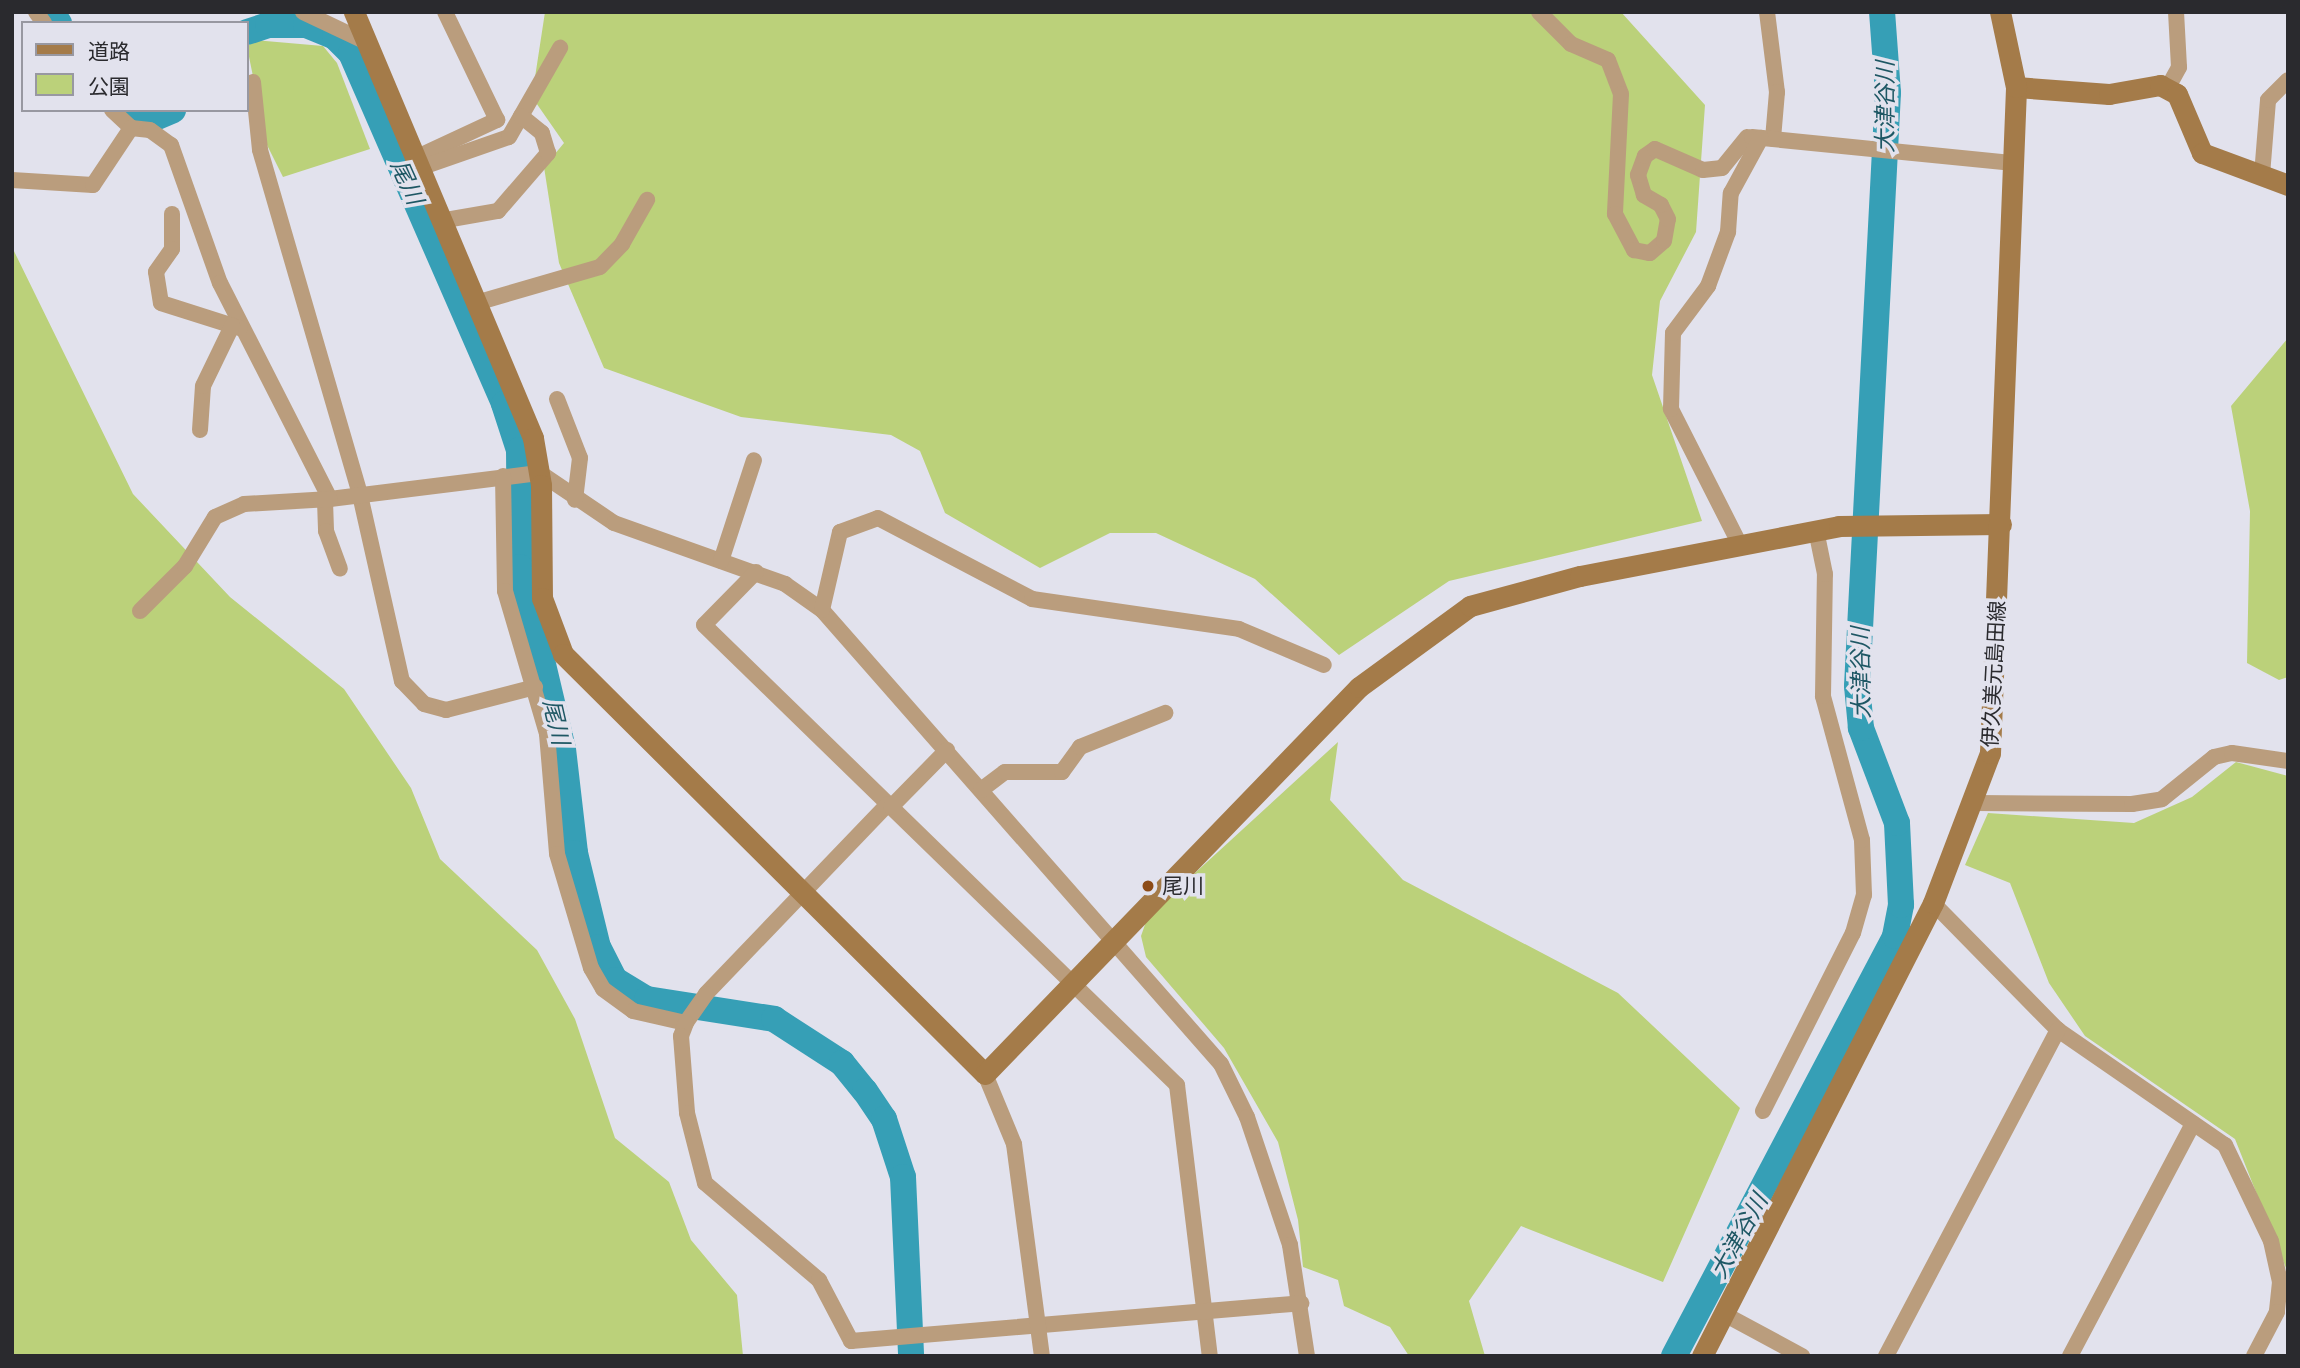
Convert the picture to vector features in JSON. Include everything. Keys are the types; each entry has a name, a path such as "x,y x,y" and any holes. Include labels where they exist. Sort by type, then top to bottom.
{"street":[{"path":"303,12 362,40"},
{"path":"354,12 362,40 527,418 536,474 540,587 563,654 985,1074 1014,1144 1042,1356"},
{"path":"415,164 497,120 445,12"},
{"path":"1539,12 1571,44 1608,60 1621,94 1615,214 1634,250 1650,253 1664,241 1668,219 1661,205 1644,195 1638,175 1645,156 1655,149 1703,170 1722,168 1756,138 1900,149 2014,163"},
{"path":"1740,545 1671,410 1674,333 1708,286 1728,232 1731,193 1777,92 1767,12"},
{"name":"伊久美元島田線","path":"1702,1356 1933,903 1976,803 1994,713 2014,163 2016,87 2000,12"},
{"path":"2167,89 2179,67 2176,12"},
{"path":"415,164 509,137 560,48"},
{"path":"2262,176 2268,100 2288,80"},
{"path":"253,82 260,150 360,495 407,690 424,704 456,711 535,687"},
{"path":"2016,87 2109,94 2167,89 2177,94 2202,153 2288,185"},
{"path":"114,112 131,128 150,130 171,145 236,327 327,500 326,530 340,569"},
{"path":"440,220 498,211 548,153 542,133 521,116"},
{"path":"12,180 93,185 131,128"},
{"path":"476,303 600,267 622,244 647,200"},
{"path":"172,214 172,249 156,272 161,303 236,327"},
{"path":"200,430 203,386 236,327"},
{"path":"557,399 580,458 575,500"},
{"path":"722,561 754,460"},
{"path":"140,611 185,566 215,517 244,504 327,500 536,474 614,523 756,572 822,610 1112,940 1201,1034 1236,1090 1290,1245 1307,1356"},
{"path":"506,476 502,573 547,734 557,854 595,978 633,1011 688,1020"},
{"path":"822,610 840,532 877,518 1032,600 1239,629 1324,665"},
{"path":"985,1074 1359,687 1440,625 1470,606 1523,589 1839,526 2001,523"},
{"path":"1763,1111 1853,933 1864,895 1862,840 1823,696 1825,574 1816,530"},
{"path":"756,572 704,625 1177,1085 1210,1356"},
{"path":"981,790 1005,772 1062,772 1080,747 1165,713"},
{"path":"947,750 706,994 688,1020 681,1035 687,1113 705,1183 819,1280 851,1341 1039,1328 1301,1303"},
{"path":"1976,803 2132,804 2162,799 2214,757 2232,753 2288,761"},
{"path":"1933,903 2057,1030 2225,1145 2272,1241 2281,1298 2254,1356"},
{"path":"1886,1356 2057,1030"},
{"path":"2070,1356 2193,1124"},
{"path":"1724,1314 1802,1356"}],"green space":[{"path":"545,12 1621,12 1705,105 1696,232 1660,301 1652,375 1702,521 1449,581 1339,655 1255,579 1156,533 1110,533 1040,568 945,513 920,451 891,435 741,417 604,368 559,263 544,167 564,143 532,97"},
{"path":"254,40 323,46 337,63 370,149 283,177 267,145 248,46"},
{"path":"12,247 133,494 230,597 344,689 411,788 440,859 537,950 575,1019 615,1138 669,1182 691,1240 737,1295 743,1356 12,1356"},
{"path":"2288,338 2288,677 2279,680 2247,663 2250,511 2231,406"},
{"path":"1338,742 1330,800 1403,880 1618,993 1740,1108 1663,1282 1521,1226 1469,1301 1485,1356 1409,1356 1390,1327 1344,1306 1338,1280 1303,1267 1298,1220 1278,1142 1224,1048 1146,957 1141,936 1148,916"},
{"path":"2236,762 2288,776 2288,1273 2235,1139 2085,1036 2049,983 2010,883 1965,865 1988,813 2134,823 2192,797"}],"waterway":[{"name":"尾川","path":"51,12 58,21"},
{"name":"大津谷川","path":"1674,1356 1895,936 1901,905 1897,823 1861,728 1857,686 1888,93 1882,12"},
{"name":"尾川","path":"248,32 268,25 306,25 335,37 351,53 504,404 519,450 520,567 563,749 575,853 598,947 615,980 647,999 774,1019 842,1063 865,1091 884,1119 903,1177 911,1356"},
{"name":"尾川","path":"137,112 150,120 168,112"}],"place":[{"name":"尾川","path":"1148,886"}]}
